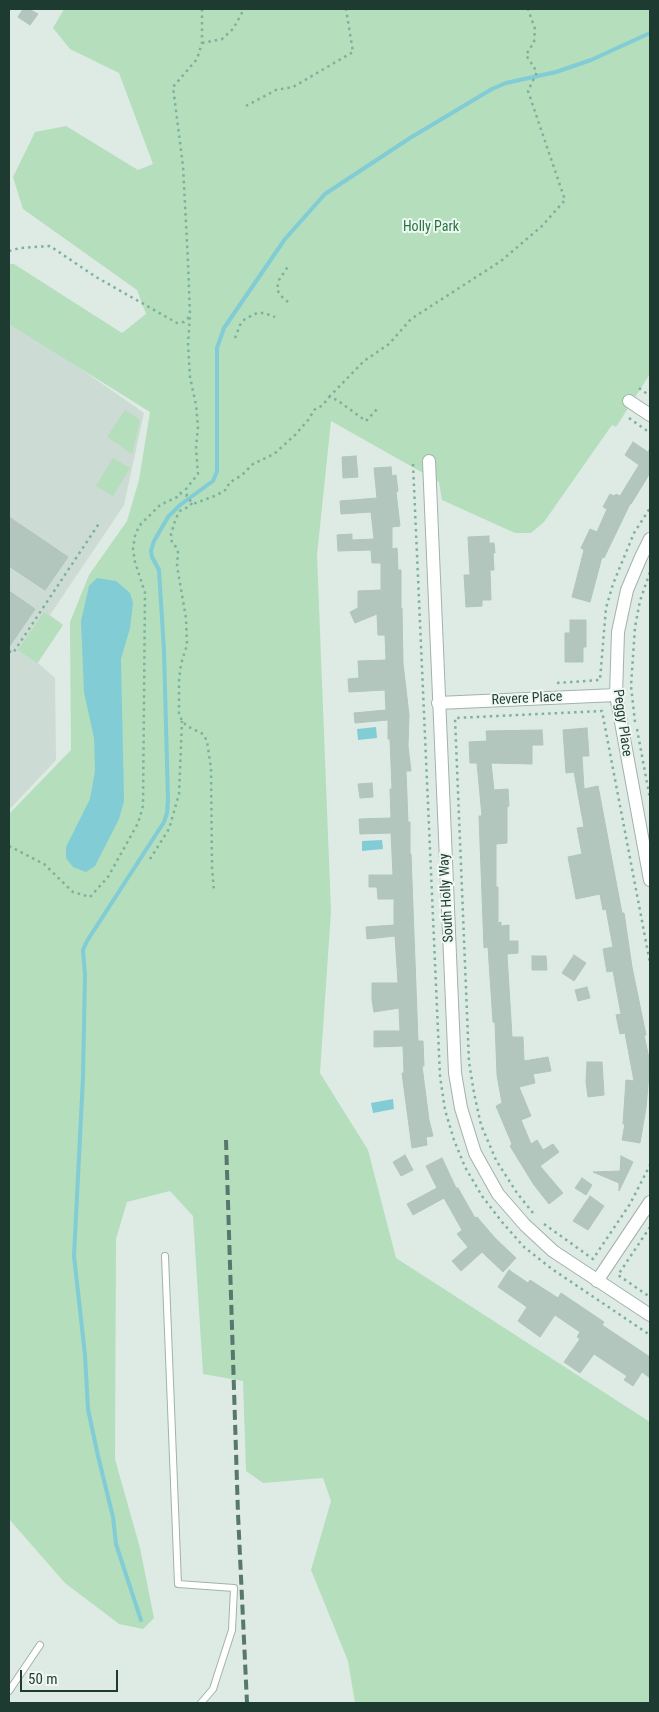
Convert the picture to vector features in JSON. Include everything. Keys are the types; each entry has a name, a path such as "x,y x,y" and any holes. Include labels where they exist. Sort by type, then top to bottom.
{"street":[{"path":"629,401 650,415"},
{"name":"South Holly Way","path":"429,461 455,1073 461,1108 476,1153 498,1194 525,1225 553,1251 650,1315"},
{"name":"Peggy Place","path":"650,539 627,590 618,632 616,695 648,860 650,880"},
{"name":"Revere Place","path":"438,704 616,695"},
{"path":"596,1281 650,1202"}],"lane":[{"path":"165,1256 178,1584 234,1588 232,1630 213,1689 201,1703"},
{"path":"9,1691 40,1645"}],"path":[{"path":"202,9 202,43 197,59 174,86 183,166 190,315 190,377 197,414 196,459 198,474 186,489 187,496 191,502 196,503 227,489 229,483 242,475 253,464 274,454 295,435 314,410 323,404 364,361 389,344 411,319 501,261 542,226 565,200 528,91 537,72 526,55 534,42 535,29 528,9"},
{"path":"202,43 222,39 233,29 244,9"},
{"path":"246,106 276,90 293,87 353,52 346,9"},
{"path":"9,251 20,248 50,246 96,277 177,323 184,322 190,315"},
{"path":"288,302 280,295 277,289 279,280 289,265"},
{"path":"235,338 240,325 245,319 264,313 276,317"},
{"path":"639,388 650,396"},
{"path":"329,398 337,400 366,421 378,408"},
{"path":"629,418 650,433"},
{"path":"9,846 44,864 73,892 90,897 108,877 138,823 143,806 144,593 135,562 135,536 139,526 160,505 177,497 180,493 187,496"},
{"path":"150,859 169,828 180,794 182,721 179,713 179,681 181,664 187,645 186,618 177,566 178,552 172,543 171,534 180,511 190,506 191,502"},
{"path":"9,651 13,653 100,522"},
{"path":"650,572 640,601 635,627 631,686 635,721 650,799"},
{"path":"650,963 602,711 455,718 469,1062 481,1125 496,1160 517,1193 538,1220 593,1259 630,1204 650,1164"},
{"path":"182,721 203,734 207,741 211,768 214,891"},
{"path":"650,1228 618,1275 650,1297"}],"shaded area":[{"path":"9,319 144,413 124,505 50,615 63,625 38,663 55,678 56,760 9,810"}],"green space":[{"name":"Holly Park","path":"64,9 650,9 650,374 616,427 612,425 544,522 531,533 515,533 442,500 439,482 331,421 317,555 331,911 320,1073 368,1150 396,1258 650,1422 650,1703 355,1703 348,1661 311,1570 331,1501 323,1478 263,1483 246,1471 243,1381 203,1374 193,1216 170,1191 127,1202 116,1239 115,1459 140,1548 154,1618 143,1629 119,1624 65,1583 9,1519 9,814 71,750 70,622 89,575 127,521 139,480 150,412 9,324 9,264 14,264 122,333 146,314 137,290 23,209 13,177 35,132 66,126 138,170 153,164 119,73 70,49 53,28"},
{"path":"125,410 140,420 132,454 107,437"},
{"path":"113,458 130,468 113,496 96,486"},
{"path":"44,612 63,625 37,663 18,650"}],"water":[{"path":"97,578 116,581 130,593 133,603 130,628 121,659 124,801 119,819 95,866 86,872 73,867 66,858 66,847 90,799 95,771 94,738 84,692 81,621 89,586"},
{"path":"376,727 377,738 358,740 357,729"},
{"path":"382,840 383,849 362,851 362,841"},
{"path":"393,1099 394,1109 373,1113 371,1103"}],"building":[{"path":"23,9 29,9 38,14 30,25 18,17"},
{"path":"633,442 648,452 650,448 650,473 630,504 604,558 602,557 590,602 572,597 584,550 581,548 590,529 597,532 607,509 603,507 610,494 620,496 639,465 625,455"},
{"path":"356,456 358,477 343,478 342,457"},
{"path":"391,467 392,476 396,475 398,491 396,492 400,526 392,527 392,549 397,548 398,570 401,570 403,663 409,715 408,746 411,771 406,771 408,822 410,822 418,1041 423,1041 424,1066 422,1066 433,1136 426,1137 427,1145 412,1148 402,1073 404,1073 403,1046 374,1047 374,1031 400,1031 399,1008 374,1012 372,1000 372,983 398,983 395,936 367,939 366,927 394,925 394,899 378,899 377,887 369,887 369,875 393,875 391,833 360,834 359,819 391,818 390,789 392,789 388,720 355,723 354,713 386,710 385,690 349,692 348,679 359,678 358,661 386,660 385,635 378,635 377,614 355,623 350,612 358,608 358,591 381,590 381,563 372,563 371,550 338,551 337,535 352,534 352,540 374,539 371,512 341,514 340,501 377,498 374,468"},
{"path":"9,517 68,557 45,590 9,566"},
{"path":"489,536 489,543 494,543 495,553 493,553 494,570 490,570 491,600 482,600 482,606 466,607 464,575 470,575 468,537"},
{"path":"9,591 35,609 9,647"},
{"path":"570,620 586,620 586,647 583,647 583,662 565,662 565,633 570,633"},
{"path":"587,728 589,756 582,756 584,789 598,786 622,913 624,913 650,1063 646,1108 640,1143 622,1140 625,1124 623,1124 626,1080 634,1081 625,1033 620,1034 616,1015 621,1014 613,971 607,972 603,949 613,947 606,909 603,910 600,894 576,899 568,857 582,854 577,828 584,827 574,772 566,773 563,730"},
{"path":"542,730 543,745 532,745 532,764 491,763 494,790 508,789 507,843 496,844 496,887 498,887 498,923 501,922 501,926 509,925 509,941 518,941 518,953 507,954 512,1037 523,1037 524,1061 548,1057 551,1071 533,1074 535,1083 519,1087 531,1116 521,1120 531,1144 537,1140 543,1150 553,1144 559,1152 540,1166 563,1193 549,1204 534,1185 510,1146 512,1144 496,1106 502,1103 497,1075 495,1022 493,1022 488,947 484,948 479,816 482,816 477,763 470,763 469,742 487,741 486,731"},
{"path":"372,783 373,797 360,798 358,784"},
{"path":"574,955 586,963 574,981 562,973"},
{"path":"532,956 546,956 547,970 532,970"},
{"path":"587,987 590,998 578,1001 575,990"},
{"path":"587,1062 602,1062 604,1095 588,1097 586,1082"},
{"path":"405,1155 413,1170 401,1176 393,1162"},
{"path":"621,1156 633,1162 619,1191 619,1183 593,1172 620,1171"},
{"path":"442,1158 456,1188 458,1188 475,1218 477,1217 516,1258 503,1272 482,1252 461,1271 452,1261 468,1247 457,1234 462,1230 444,1198 413,1215 407,1204 437,1188 426,1166"},
{"path":"582,1178 592,1185 586,1195 575,1188"},
{"path":"590,1196 604,1206 588,1230 573,1221"},
{"path":"509,1270 528,1283 530,1280 558,1298 561,1293 604,1322 602,1325 650,1357 650,1378 642,1372 633,1386 624,1380 627,1376 594,1354 580,1373 564,1362 580,1339 577,1337 580,1332 555,1315 540,1337 518,1321 527,1307 498,1287"}],"waterway":[{"path":"141,1620 116,1544 113,1517 88,1409 85,1355 74,1256 83,1077 85,975 83,950 164,822 167,813 164,651 159,570 151,551 154,541 168,517 180,505 213,481 217,471 217,348 224,328 285,239 325,194 410,138 492,89 506,83 556,72 591,60 650,33"}],"railway":[{"path":"226,1140 238,1514 247,1703"}]}
